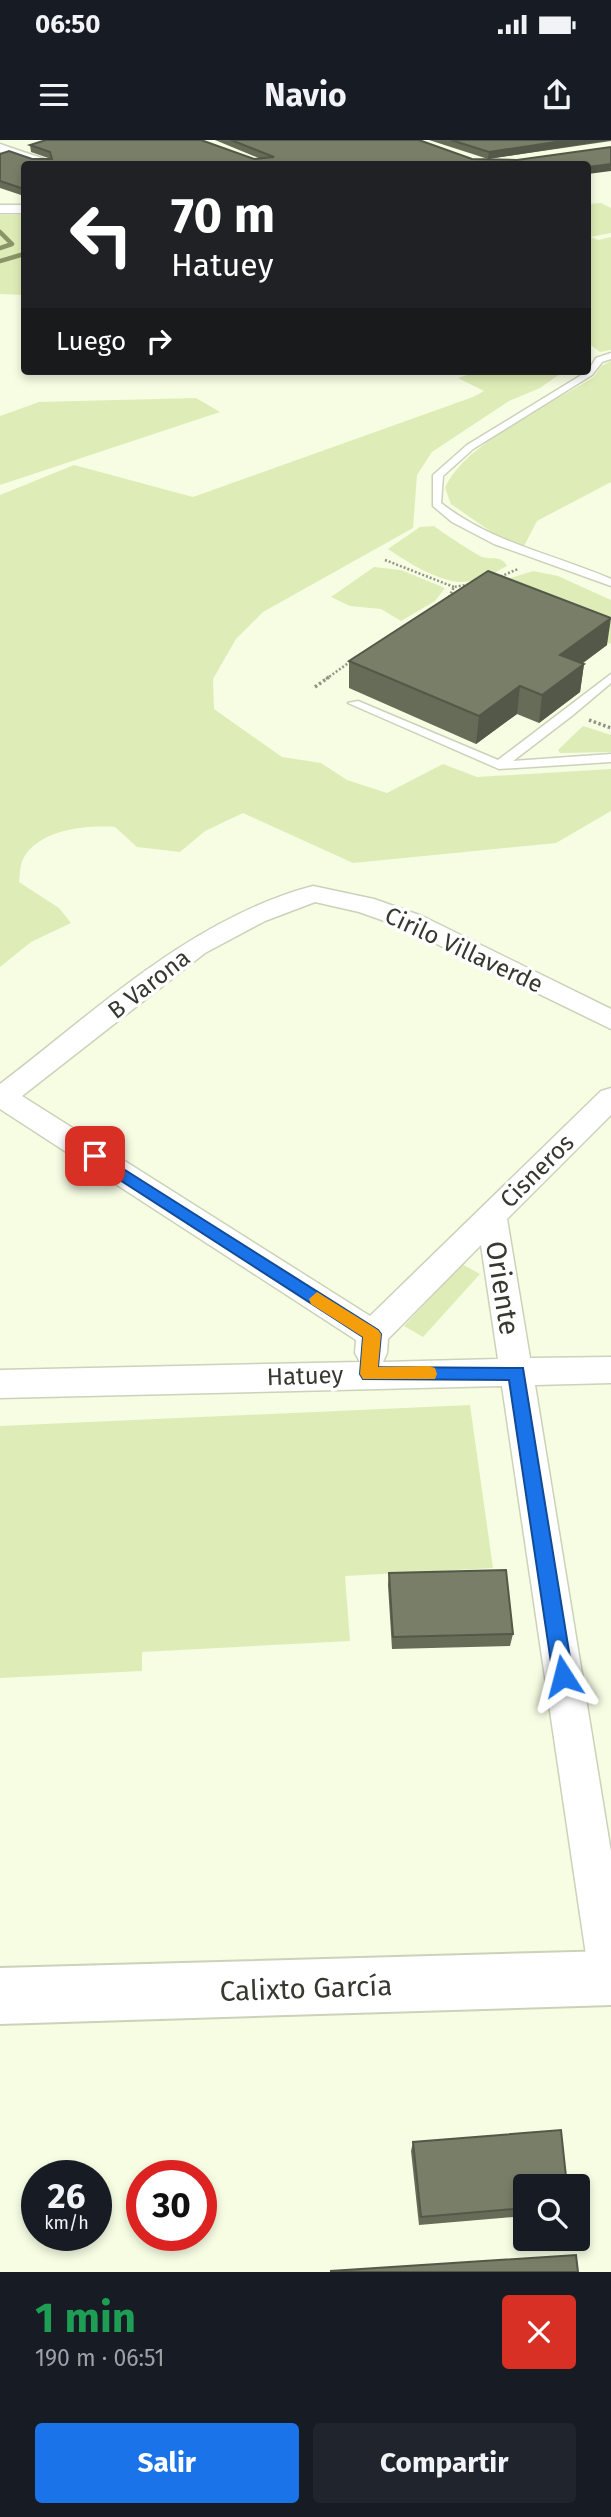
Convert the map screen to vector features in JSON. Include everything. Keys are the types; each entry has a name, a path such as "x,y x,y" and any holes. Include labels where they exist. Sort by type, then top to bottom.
{"main road":[{"name":"Calixto García","path":"0,1996 611,1981"}],"street":[{"path":"0,142 18,140"},
{"path":"0,148 37,161"},
{"path":"0,209 21,209"},
{"name":"Cirilo Villaverde","path":"313,894 365,905 413,922 611,1020"},
{"name":"B Varona","path":"1,1098 196,947 256,915 313,894"},
{"path":"1,1098 372,1334 369,1374"},
{"name":"Cisneros","path":"372,1334 611,1098"},
{"name":"Oriente","path":"492,1216 611,1981"},
{"name":"Hatuey","path":"0,1384 611,1370"}],"lane":[{"path":"591,354 598,360"},
{"path":"591,370 598,360 611,356"},
{"path":"586,375 470,447 438,475 436,503 453,519 541,559 611,583"},
{"path":"499,765 611,677"},
{"path":"354,703 499,765 611,758"}],"path":[{"path":"492,580 541,559"},
{"path":"385,560 454,587 480,582"},
{"path":"445,601 454,587"},
{"path":"315,687 360,655"}],"green space":[{"path":"601,203 611,208 611,233 591,237 591,204"},
{"path":"0,215 21,215 21,295 0,294"},
{"path":"591,237 598,240 611,237 611,350 600,352 591,345"},
{"path":"611,361 611,482 537,521 524,546 500,538 451,504 445,488 455,471 471,455 511,425 594,377 601,366"},
{"path":"467,375 558,375 540,388 509,401 432,452 417,475 413,528 263,612 236,639 213,679 214,709 282,757 321,763 347,780 387,793 443,764 477,777 611,769 611,811 556,843 353,863 243,813 205,831 180,852 137,847 115,827 64,831 51,835 30,849 22,861 19,882 59,908 71,923 31,942 0,967 0,495 74,465 193,497 484,391 458,378"},
{"path":"196,398 220,412 0,485 0,416 39,402"},
{"path":"434,526 482,557 499,559 507,566 478,579 450,581 413,565 388,549 420,527"},
{"path":"374,567 401,570 445,588 435,601 401,621 381,609 350,606 331,597"},
{"path":"533,571 558,576 611,600 611,644 478,594 504,580"},
{"path":"583,726 611,735 611,752 560,753 558,750"},
{"path":"462,1264 480,1274 423,1337 404,1326"},
{"path":"470,1405 493,1568 345,1576 350,1641 142,1652 142,1671 0,1678 0,1426"}],"building":[{"path":"46,140 201,140 254,159 274,157 231,140 419,140 472,159 517,160 611,147 611,164 591,167 591,161 21,161 21,188 0,181 0,154 9,151 32,159 52,159 50,152 30,145"},
{"path":"451,140 569,140 489,152"},
{"path":"488,571 611,618 560,655 584,664 542,695 520,686 479,716 349,661"},
{"path":"506,1570 513,1634 393,1637 389,1573"},
{"path":"561,2130 566,2174 513,2174 513,2209 421,2217 413,2142"},
{"path":"576,2255 578,2272 331,2272 331,2271"}],"waterway":[{"path":"0,232 12,244 0,248"},
{"path":"0,261 21,255"}],"slow traffic":[{"path":"317,1299 372,1334 369,1374 429,1374"}],"route":[{"path":"95,1156 372,1334 369,1374 517,1373 563,1676"}]}
